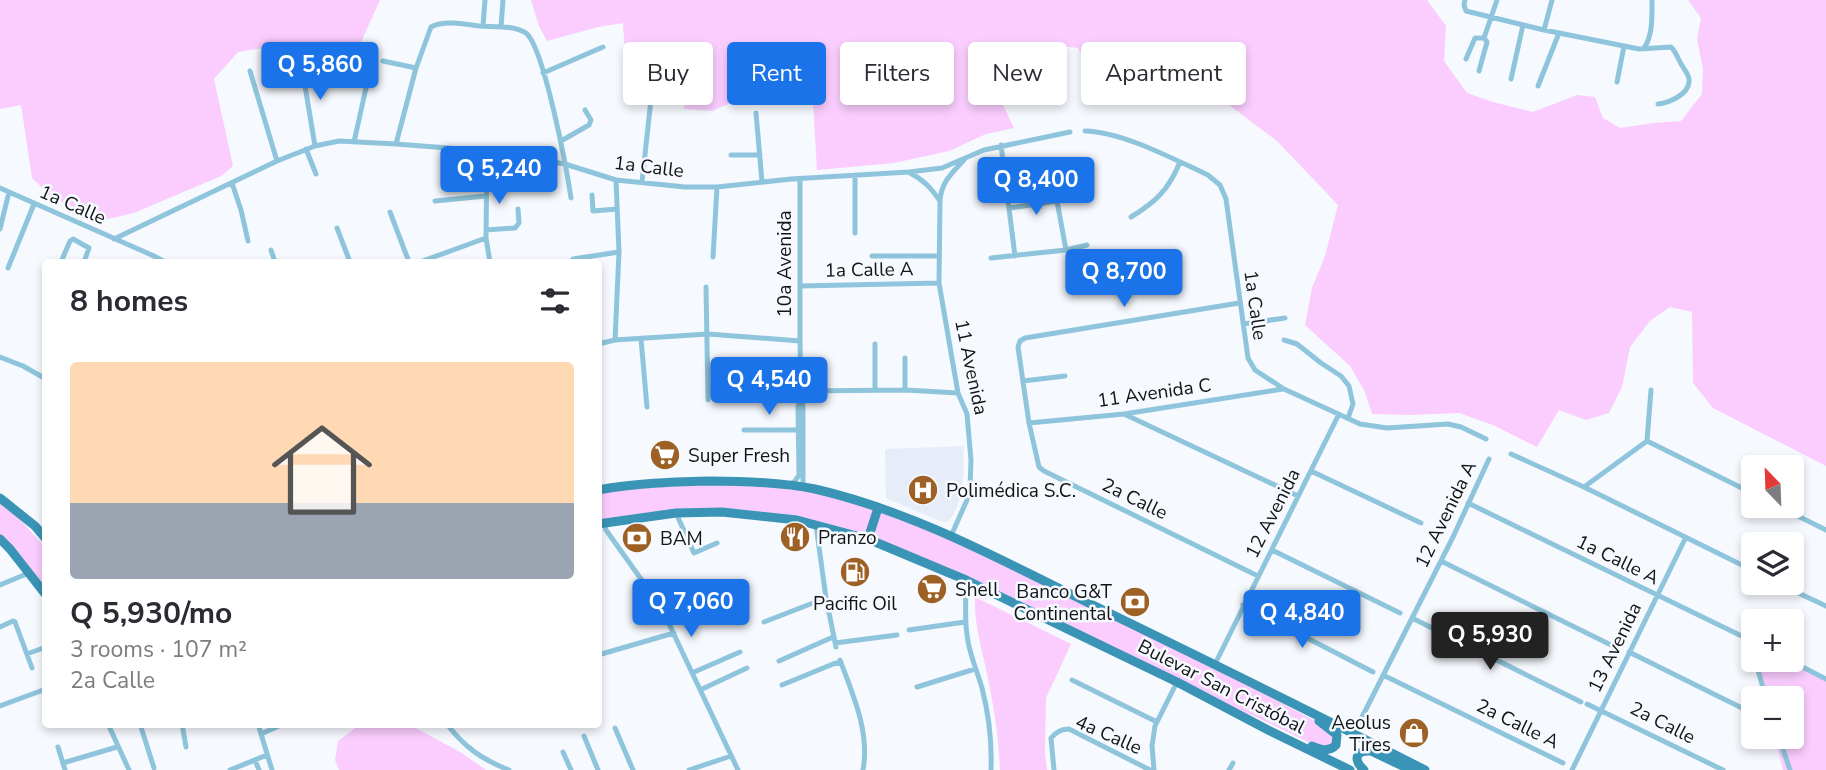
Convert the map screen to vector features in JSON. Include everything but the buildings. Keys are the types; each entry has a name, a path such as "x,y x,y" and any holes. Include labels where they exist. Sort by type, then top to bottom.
{"main road":[{"name":"Bulevar San Cristóbal","path":"602,489 666,482 752,482 803,487 843,496 951,536 1425,770"},
{"path":"0,498 18,511 42,535"},
{"path":"867,539 878,508"},
{"name":"Bulevar San Cristóbal","path":"602,523 676,513 722,512 816,525 867,539 966,580 1177,682 1350,770"},
{"path":"0,539 42,590"},
{"path":"1230,711 1250,716 1320,749 1327,750 1336,745 1337,735 1320,721 1247,680"},
{"path":"1364,770 1357,762 1357,756 1365,750 1410,770"}],"street":[{"path":"484,26 485,0"},
{"path":"500,27 503,0"},
{"path":"1465,0 1466,10 1544,30 1624,46 1671,47 1688,75 1689,85 1671,102 1658,104"},
{"path":"1479,72 1497,0"},
{"path":"1544,30 1552,0"},
{"path":"1644,48 1649,40 1651,0"},
{"path":"396,144 416,68 431,27 439,24 523,31 535,45 561,141 571,198"},
{"path":"1511,79 1523,25"},
{"path":"1538,86 1559,33"},
{"path":"1466,59 1475,38 1486,40"},
{"path":"1617,82 1624,46"},
{"path":"543,73 603,47"},
{"path":"383,61 416,68"},
{"path":"302,68 315,146"},
{"path":"354,142 370,70"},
{"path":"250,71 277,161"},
{"path":"642,182 650,105"},
{"path":"561,141 589,125 591,120 585,110"},
{"path":"756,113 762,182"},
{"name":"1a Calle","path":"1085,131 1116,135 1208,175 1220,185 1226,199 1248,358 1255,370 1283,389 1360,424 1387,428 1448,424 1486,439"},
{"name":"1a Calle","path":"0,188 114,239 277,161 315,146 339,141 487,151 565,163 616,180 685,187 717,187 942,168 1001,145 1070,132"},
{"path":"1001,145 1015,256"},
{"path":"306,149 316,174"},
{"path":"487,151 486,238 490,259"},
{"path":"731,155 760,155"},
{"name":"11 Avenida","path":"951,536 970,488 971,460 967,414 958,393 939,283 940,190 947,178 968,156"},
{"path":"1131,217 1148,207 1164,192 1180,162"},
{"path":"909,172 922,179 940,201"},
{"path":"855,175 855,233"},
{"name":"10a Avenida","path":"800,179 803,487"},
{"path":"615,340 619,251 616,180"},
{"path":"232,183 248,241"},
{"path":"1057,185 1066,250"},
{"path":"713,257 717,187"},
{"path":"0,229 9,192"},
{"path":"592,195 593,211 617,209"},
{"path":"435,201 486,196"},
{"path":"1010,208 1058,201"},
{"path":"8,268 34,204"},
{"path":"486,230 515,228 519,223 518,209"},
{"path":"390,212 408,259"},
{"path":"81,243 87,227"},
{"path":"337,228 349,259"},
{"path":"428,259 486,238"},
{"path":"62,259 73,239 90,249 85,259"},
{"path":"114,239 160,259"},
{"path":"991,258 1087,246"},
{"path":"271,250 274,259"},
{"path":"573,259 619,251"},
{"path":"872,256 939,256"},
{"name":"1a Calle A","path":"800,286 939,283"},
{"path":"706,287 708,400"},
{"name":"2a Calle","path":"1239,303 1025,338 1020,341 1018,347 1029,424 1039,467 1258,576"},
{"path":"1242,324 1285,318"},
{"path":"602,343 708,334 800,341"},
{"path":"641,339 647,407"},
{"path":"1284,340 1297,344 1340,376 1349,386 1353,404 1348,418"},
{"path":"875,344 876,390"},
{"path":"0,357 42,377"},
{"path":"905,358 905,390"},
{"path":"1023,381 1065,376"},
{"name":"11 Avenida C","path":"1029,424 1124,414 1283,389"},
{"path":"801,391 905,390 958,393"},
{"path":"1584,487 1647,441 1651,390"},
{"name":"10a Avenida","path":"789,485 799,475 798,407 801,391"},
{"path":"1124,414 1298,496"},
{"name":"12 Avenida","path":"1215,664 1339,414"},
{"path":"744,430 798,430"},
{"path":"1647,441 1741,488"},
{"path":"1511,454 1741,565"},
{"name":"12 Avenida A","path":"1354,733 1489,459"},
{"path":"1311,471 1421,523"},
{"name":"1a Calle A","path":"1468,503 1741,636"},
{"path":"676,513 694,553 717,543"},
{"path":"1802,518 1826,530"},
{"path":"602,524 661,607 738,770"},
{"path":"816,525 835,643"},
{"name":"13 Avenida","path":"1572,770 1685,539"},
{"path":"1272,550 1399,613"},
{"path":"15,555 24,575 42,591"},
{"path":"1441,561 1617,648"},
{"path":"0,585 24,575"},
{"path":"966,580 965,622 968,645 988,717 991,770"},
{"path":"1803,595 1826,606"},
{"path":"764,622 826,598"},
{"path":"1243,605 1373,672"},
{"name":"2a Calle","path":"1412,618 1723,770"},
{"path":"0,627 14,621 32,668"},
{"path":"909,630 965,622"},
{"path":"602,653 674,633"},
{"path":"779,661 835,643 897,635"},
{"path":"27,654 42,648"},
{"path":"692,673 740,652"},
{"path":"1629,652 1741,708"},
{"path":"782,685 841,661 858,707 864,739 863,770"},
{"path":"700,690 747,668"},
{"path":"917,687 975,668"},
{"path":"1804,668 1826,679"},
{"name":"2a Calle A","path":"1383,675 1563,763"},
{"path":"1072,680 1157,722"},
{"path":"1152,770 1152,746 1157,722 1177,682"},
{"path":"0,706 42,690"},
{"path":"110,728 129,770"},
{"path":"141,728 154,768"},
{"path":"183,728 186,747"},
{"path":"259,728 272,770"},
{"path":"261,734 274,728"},
{"path":"450,728 469,748 509,770"},
{"path":"615,728 633,770"},
{"name":"4a Calle","path":"1054,770 1051,738 1059,731 1069,729 1152,770"},
{"path":"584,736 598,770"},
{"path":"58,747 64,767 117,747"},
{"path":"1783,749 1790,770"},
{"path":"563,751 571,770"},
{"path":"230,770 267,755"},
{"path":"689,770 731,756"},
{"path":"255,760 259,770"},
{"path":"1230,770 1233,763"}],"shaded area":[{"path":"0,0 380,0 361,42 318,52 281,55 263,48 238,52 214,79 233,166 221,176 134,213 103,220 53,198 32,178 21,105 0,109"},
{"path":"531,0 1427,0 1446,26 1444,61 1467,93 1533,112 1577,95 1595,97 1603,118 1620,128 1681,121 1702,94 1703,69 1697,39 1701,18 1688,0 1826,0 1826,466 1713,408 1693,383 1692,312 1670,307 1650,321 1630,347 1622,387 1609,413 1586,420 1559,410 1537,447 1493,425 1459,413 1372,414 1365,392 1350,366 1305,325 1312,288 1325,256 1338,205 1277,141 1229,105 1246,105 1246,42 1081,42 1081,54 1078,48 1067,47 1067,42 968,42 968,105 1003,105 1014,128 986,134 949,151 894,163 817,170 813,105 826,105 826,42 727,42 727,105 712,111 684,109 684,105 713,105 713,42 624,42 623,23 547,41"},
{"name":"Polimédica S.C.","path":"964,446 960,498 954,514 947,522 886,498 885,449"},
{"path":"742,484 815,492 875,510 866,537 722,510 602,522 602,492 623,488"},
{"path":"0,503 15,514 42,544 42,587 0,536"},
{"path":"879,511 941,535 1249,684 1334,731 1335,749 1312,744 1254,716 1234,710 967,577 870,538"},
{"path":"975,597 1071,644 1046,698 1047,770 1000,770 996,724 977,628"},
{"path":"1804,668 1826,680 1826,770 1783,770 1778,749 1804,749 1804,686 1764,686 1761,672 1804,672"},
{"path":"355,728 416,728 460,752 486,770 339,770 335,760 338,741"}],"place":[{"name":"Super Fresh","path":"665,455"},
{"name":"Polimédica S.C.","path":"923,490"},
{"name":"Pranzo","path":"795,537"},
{"name":"BAM","path":"637,538"},
{"name":"Pacific Oil","path":"855,572"},
{"name":"Shell","path":"932,589"},
{"name":"Banco G&T Continental","path":"1135,602"},
{"name":"Aeolus Tires","path":"1414,733"}]}
